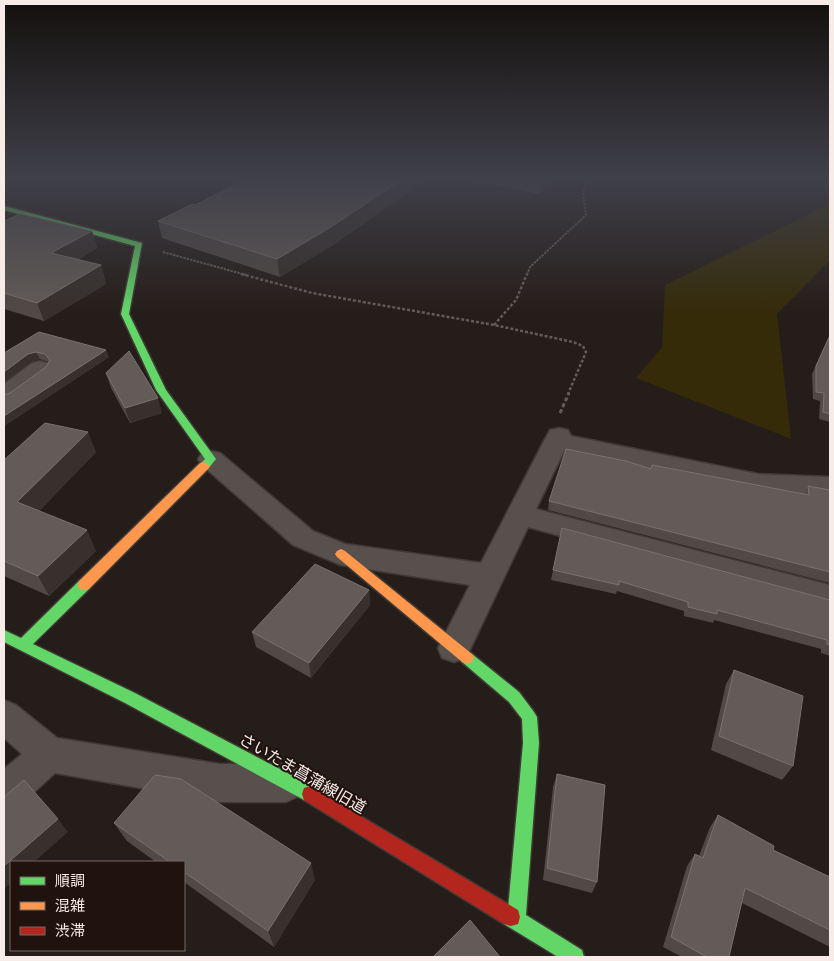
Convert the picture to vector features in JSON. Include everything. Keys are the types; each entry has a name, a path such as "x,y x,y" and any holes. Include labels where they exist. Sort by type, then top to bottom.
{"street":[{"path":"62,224 139,245 125,314 161,390 211,459 303,538 341,554 489,576"},
{"path":"4,394 40,368"},
{"path":"454,648 558,439 758,483 830,486"},
{"path":"23,645 211,459"},
{"path":"520,515 830,597"},
{"path":"341,554 514,697 529,717 531,743 516,919"},
{"name":"さいたま菖蒲線旧道","path":"4,636 292,783 575,957"},
{"path":"4,716 49,754 220,783 292,783"},
{"path":"4,794 49,754"}],"path":[{"path":"494,325 516,300 530,267 576,224"},
{"path":"139,245 312,293 494,325 573,342 582,346 586,352 554,428 558,439"}],"shaded area":[{"path":"790,224 830,224 830,260 777,314 791,439 636,378 662,347 665,285"}],"building":[{"path":"4,224 62,224 92,231 51,253 101,265 37,303 4,293"},
{"path":"167,224 336,224 277,259"},
{"path":"39,332 106,350 4,416 4,395 10,393 46,367 50,360 45,354 36,352 28,354 4,372 4,353"},
{"path":"830,335 830,414 823,412 824,393 816,392 816,366"},
{"path":"129,351 158,398 125,408 106,373"},
{"path":"45,423 88,432 17,502 87,530 38,576 4,561 4,460"},
{"path":"566,449 626,461 651,469 652,465 809,495 808,486 830,490 830,572 549,501"},
{"path":"562,528 830,600 830,645 827,644 827,640 717,610 717,614 688,607 688,602 619,581 619,585 553,570"},
{"path":"315,564 369,590 309,663 252,632"},
{"path":"734,670 803,696 793,766 719,736"},
{"path":"557,774 605,785 597,882 547,868"},
{"path":"155,775 181,779 311,863 268,931 185,873 185,861 169,861 114,823"},
{"path":"24,780 58,819 4,866 4,797"},
{"path":"718,815 774,846 773,850 830,877 830,930 745,888 729,957 707,957 671,937 695,854 703,858"},
{"path":"470,920 500,957 433,957"}],"traffic: fast":[{"path":"62,224 139,245 125,314 161,390 211,459 204,466"},
{"path":"23,645 84,585"},
{"path":"4,636 130,698 310,794"},
{"path":"467,658 514,697 529,717 531,743 516,919"},
{"path":"511,917 575,957"}],"traffic: slow":[{"path":"84,585 204,466"},
{"path":"341,554 467,658"}],"traffic: jam":[{"path":"310,794 511,917"}]}
